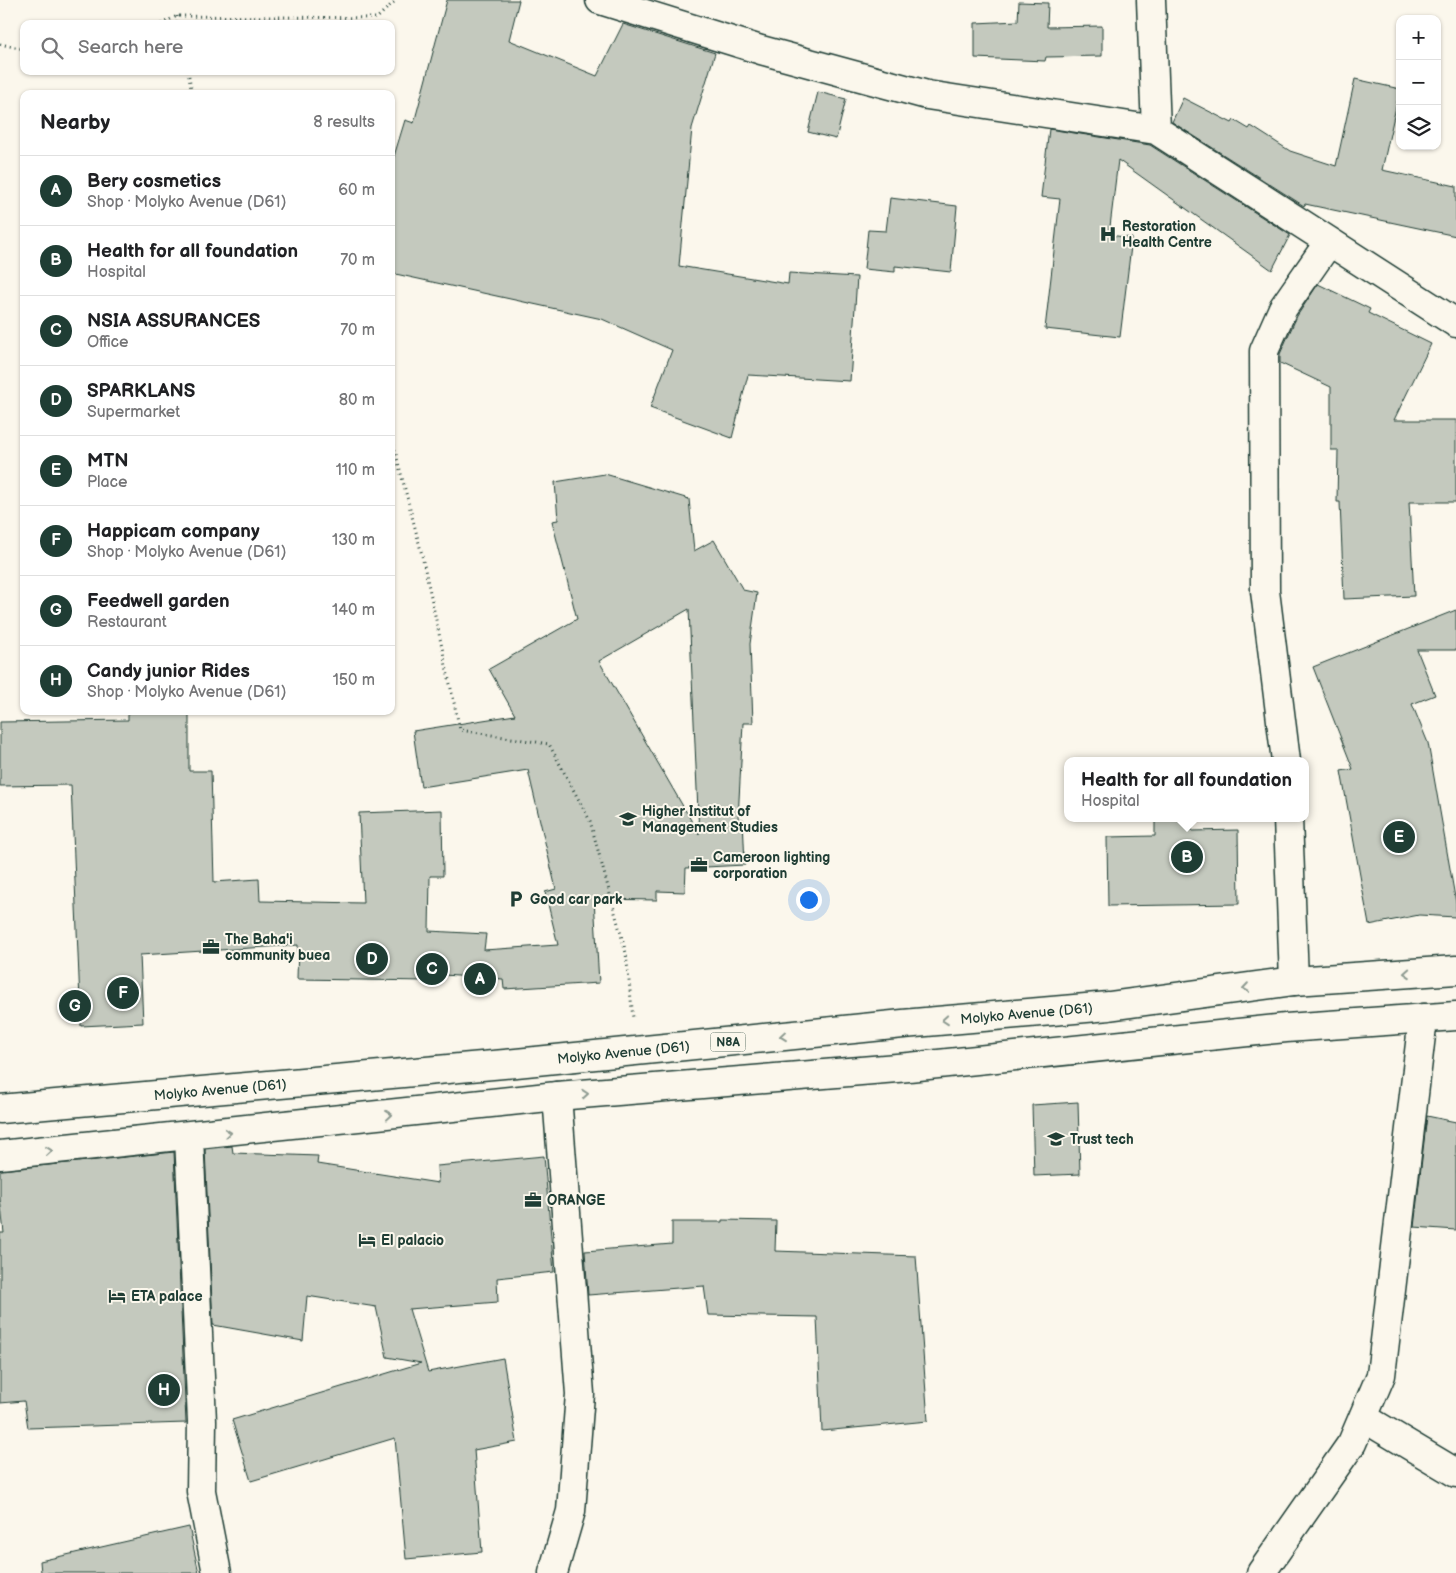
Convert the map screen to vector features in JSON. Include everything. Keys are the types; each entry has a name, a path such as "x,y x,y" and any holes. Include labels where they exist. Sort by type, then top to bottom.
{"main road":[{"path":"600,0 761,50 927,95 1156,130 1456,323"},
{"path":"1151,0 1156,130"},
{"path":"1286,757 1265,591 1264,351 1283,308 1329,242"},
{"path":"1288,822 1294,981"},
{"name":"Molyko Avenue (D61)","path":"0,1109 175,1095 903,1024 1109,1006 1294,981 1456,970"},
{"path":"0,1156 557,1096 909,1067 1286,1028 1456,1016"},
{"path":"1261,1573 1352,1443 1381,1376 1423,1018"},
{"path":"553,1573 571,1512 580,1394 557,1096"},
{"path":"190,1137 202,1421 201,1491 217,1573"},
{"path":"1364,1418 1456,1473"}],"path":[{"path":"169,20 177,16 377,18 396,0"},
{"path":"177,16 178,20"},
{"path":"0,44 20,48"},
{"path":"189,75 191,90"},
{"path":"395,450 421,551 460,730 549,744 590,821 626,953 636,1051"}],"building":[{"path":"447,0 519,0 509,40 597,76 623,24 715,53 692,128 679,266 788,284 789,273 857,277 850,381 748,375 732,438 650,408 672,350 602,319 395,274 395,153 405,120 414,123"},
{"path":"1019,2 1048,3 1047,27 1102,26 1102,56 1046,57 1045,61 975,58 975,23 1018,21"},
{"path":"1355,79 1396,88 1396,107 1382,170 1456,186 1456,236 1305,204 1304,206 1172,122 1183,98 1232,123 1234,120 1249,129 1251,126 1290,151 1336,166"},
{"path":"818,92 846,99 836,139 808,132"},
{"path":"1049,129 1150,145 1290,235 1272,270 1118,160 1109,235 1132,238 1120,337 1045,329 1060,199 1041,197"},
{"path":"890,198 957,206 951,272 895,266 895,272 864,269 868,230 886,231"},
{"path":"1318,284 1370,309 1368,313 1431,344 1394,420 1456,420 1456,502 1409,502 1414,596 1344,599 1340,502 1337,502 1338,450 1331,450 1331,387 1280,363 1280,354 1297,316"},
{"path":"605,474 689,499 694,551 714,540 743,590 757,593 750,644 753,723 743,723 738,819 743,819 745,865 686,868 685,892 657,891 657,900 594,899 599,983 504,989 503,979 428,974 427,981 297,979 298,945 140,955 143,1023 81,1026 71,785 0,786 0,722 128,720 128,715 189,715 189,771 211,771 214,882 259,879 260,901 363,903 359,813 442,810 443,876 430,876 429,931 486,934 484,950 558,945 545,892 556,889 528,770 421,787 413,731 515,715 489,669 577,619 552,521 558,520 555,482","holes":["689,609 699,834 599,661"]},
{"path":"1456,610 1456,650 1417,650 1435,695 1412,704 1428,743 1456,903 1456,917 1419,915 1369,925 1341,771 1353,769 1313,667"},
{"path":"1155,822 1192,822 1192,831 1238,830 1239,904 1108,906 1107,837 1155,836"},
{"name":"Trust tech","path":"1078,1102 1080,1174 1034,1176 1032,1105"},
{"path":"1427,1116 1456,1122 1456,1230 1414,1227"},
{"path":"232,1146 233,1153 318,1156 317,1164 438,1183 437,1166 544,1156 554,1272 497,1278 498,1302 409,1309 428,1372 503,1358 517,1442 474,1450 482,1552 406,1559 395,1438 251,1481 232,1420 421,1363 387,1357 376,1307 307,1296 303,1341 213,1325 205,1149"},
{"path":"174,1152 186,1423 28,1428 24,1401 0,1403 0,1233 4,1233 0,1198 0,1170"},
{"path":"722,1220 776,1221 775,1251 916,1256 928,1421 822,1431 817,1317 708,1315 704,1286 588,1295 585,1251 672,1244 672,1222 722,1222"},
{"path":"189,1527 199,1573 41,1573 40,1561"}],"place":[{"name":"Restoration Health Centre","path":"1108,234"},
{"name":"Higher Institut of Management Studies","path":"628,819"},
{"name":"MTN","path":"1399,837"},
{"name":"Health for all foundation","path":"1187,857"},
{"name":"Cameroon lighting corporation","path":"699,865"},
{"name":"Good car park","path":"516,899"},
{"name":"The Baha'i community buea","path":"211,947"},
{"name":"SPARKLANS","path":"372,959"},
{"name":"NSIA ASSURANCES","path":"432,969"},
{"name":"Bery cosmetics","path":"480,979"},
{"name":"Happicam company","path":"123,993"},
{"name":"Feedwell garden","path":"75,1006"},
{"name":"Trust tech","path":"1056,1139"},
{"name":"ORANGE","path":"533,1200"},
{"name":"El palacio","path":"367,1240"},
{"name":"ETA palace","path":"117,1296"},
{"name":"Candy junior Rides","path":"164,1390"}]}
